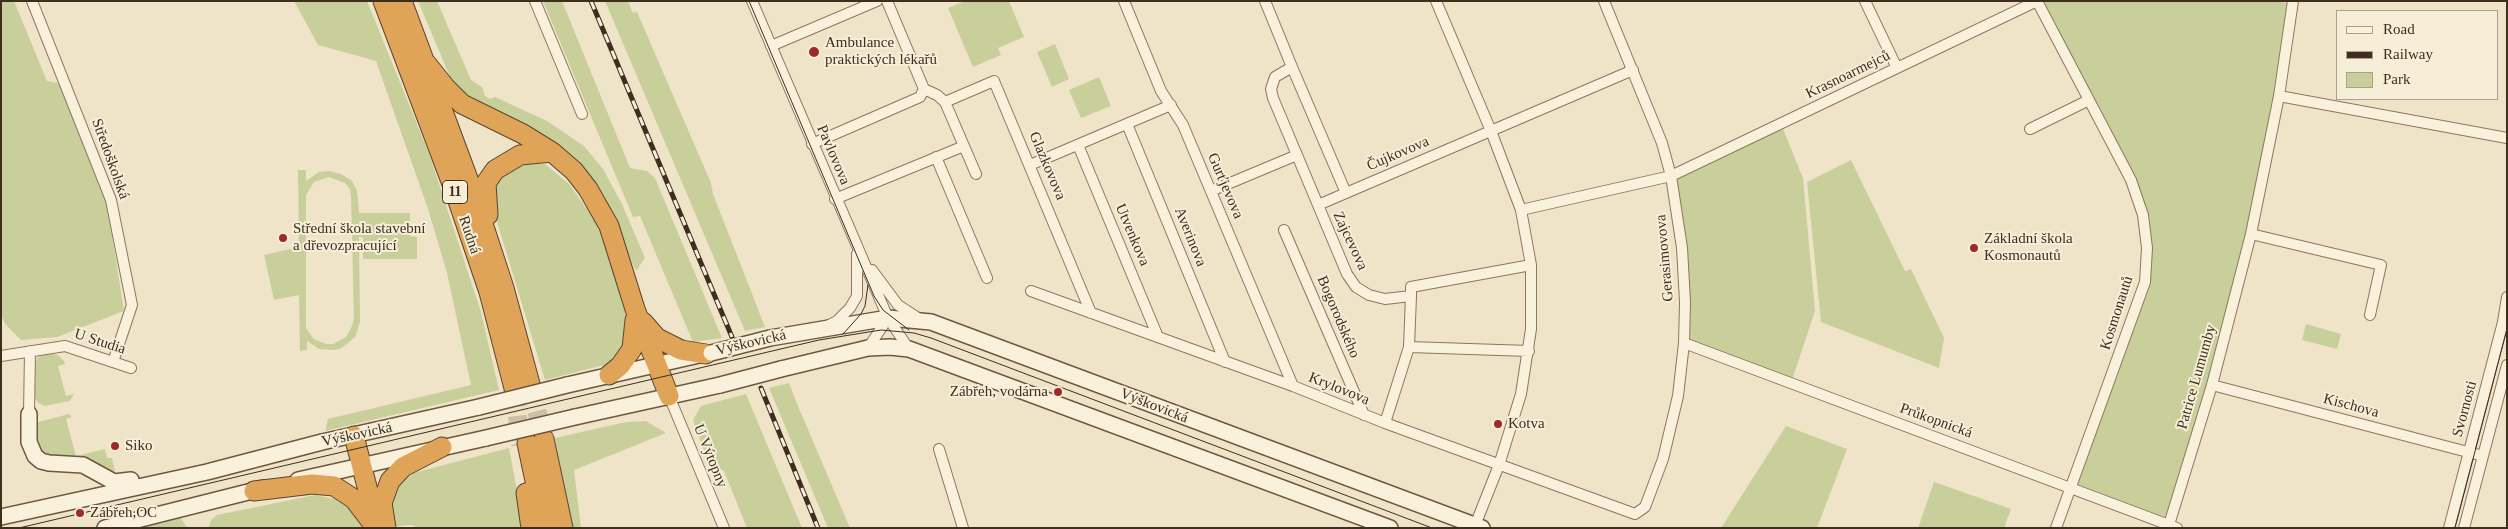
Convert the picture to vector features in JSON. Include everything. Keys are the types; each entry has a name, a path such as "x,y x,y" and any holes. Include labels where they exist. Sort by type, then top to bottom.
{"highway":[{"name":"Rudná","path":"383,1 455,192 522,386 492,251 426,62 402,1"},
{"path":"426,62 446,88 462,104 523,134 552,152 574,171 602,212 616,244 635,308 669,396"},
{"path":"492,251 485,196 486,183 490,175 500,164 520,155 552,152"},
{"path":"635,308 647,328 657,338 681,350 708,353"},
{"path":"609,375 620,366 632,349 635,334 635,308"},
{"path":"354,436 377,528"},
{"path":"531,442 531,528"},
{"path":"531,442 545,528"},
{"path":"531,442 563,528"},
{"path":"386,528 382,503 390,481 403,466 442,447"},
{"path":"254,491 312,484 334,486 354,499 377,528"}],"street":[{"name":"Středoškolská","path":"32,1 111,200 132,305 113,362"},
{"path":"535,1 582,114"},
{"name":"Pavlovova","path":"752,1 835,199 888,318 909,349"},
{"path":"771,46 877,1"},
{"path":"887,1 924,89 937,94 945,102 976,174"},
{"name":"Gurťjevova","path":"1124,1 1162,91 1183,125 1293,386"},
{"name":"Zajcevova","path":"1265,1 1346,193"},
{"path":"1436,1 1491,131 1521,210 1531,265 1532,302 1529,351 1521,394 1477,527"},
{"name":"Gerasimovova","path":"1604,1 1662,143 1671,176 1682,248 1685,302 1684,343 1678,396 1662,459 1645,507 1635,514"},
{"path":"1866,1 1898,68"},
{"name":"Krasnoarmejců","path":"1521,210 1671,176 2037,1"},
{"name":"Kosmonautů","path":"2037,1 2131,180 2143,216 2147,248 2145,282 2056,528"},
{"name":"Patrice Lumumby","path":"2171,527 2212,385 2251,234 2279,96 2293,1"},
{"name":"Zajcevova","path":"1292,66 1275,78 1271,89 1347,274 1356,287 1369,295 1385,298 1411,292"},
{"name":"Čujkovova","path":"1318,205 1633,70"},
{"name":"Glazkovova","path":"945,102 994,81 1091,313"},
{"path":"812,144 920,97 924,89"},
{"path":"2279,96 2507,138"},
{"path":"2030,129 2089,100"},
{"path":"1030,165 1171,105"},
{"name":"Averinova","path":"1127,124 1225,362"},
{"name":"Utvenkova","path":"1078,145 1158,337"},
{"path":"835,199 964,146"},
{"path":"1211,191 1297,156"},
{"path":"936,157 987,278"},
{"name":"Bogorodského","path":"1284,230 1364,415"},
{"path":"2251,234 2381,265 2370,315"},
{"path":"857,248 898,305 911,315 931,322"},
{"path":"822,328 837,321 850,308 857,296 857,248"},
{"path":"1385,423 1409,347 1411,292 1531,265"},
{"name":"Krylovova","path":"1032,291 1635,514"},
{"name":"Svornosti","path":"2449,528 2503,322 2507,297"},
{"path":"868,348 888,318"},
{"name":"Výškovická","path":"1,517 206,472 770,338 888,318 931,322 1477,527"},
{"name":"Průkopnická","path":"1684,343 2171,527"},
{"name":"U Studia","path":"1,356 65,346 130,368"},
{"name":"Výškovická","path":"105,528 362,465 720,385 868,348 898,347 909,349 1390,528"},
{"path":"1409,347 1529,351"},
{"path":"30,350 29,414 31,449 35,456 49,463 83,465 111,481 119,482 166,473 206,472"},
{"name":"Svornosti","path":"2464,528 2507,365"},
{"name":"Kischova","path":"2212,385 2483,456"},
{"name":"U Výtopny","path":"669,396 724,528"},
{"path":"939,449 963,528"}],"green space":[{"path":"1,1 14,1 47,81 59,83 107,203 124,311 57,337 21,340 6,325 1,315"},
{"path":"294,1 367,1 430,156 481,312 499,390 325,431 328,419 471,385 447,273 428,209 376,61 318,45"},
{"path":"418,1 437,1 471,80 482,87 485,96 490,99 495,97 547,121 584,146 603,169 622,204 645,258 636,271 616,217 587,171 563,151 471,101 450,77"},
{"path":"543,1 562,1 630,168 647,171 655,178 722,338 693,342 640,216 633,217"},
{"path":"605,1 628,1 633,13 637,12 711,183 713,194 765,327 745,331"},
{"path":"965,1 1009,1 1024,37 998,48 1001,55 973,67 948,8"},
{"path":"2037,1 2275,1 2293,4 2252,232 2169,525 2071,487 2145,282 2147,248 2131,180"},
{"path":"1055,44 1069,79 1052,87 1037,52"},
{"path":"1099,77 1111,106 1081,118 1069,90"},
{"path":"1781,124 1803,178 1815,311 1791,383 1684,343 1685,302 1671,176"},
{"path":"1851,160 1905,271 1911,269 1944,338 1939,368 1821,322 1807,182"},
{"path":"520,163 545,164 570,185 600,228 627,319 622,351 604,365 545,380 490,199 498,174"},
{"path":"298,170 306,170 306,181 319,172 330,171 341,174 351,180 357,190 359,213 410,213 410,236 417,237 417,259 363,259 363,237 359,237 360,322 355,337 342,348 335,350 319,349 307,341 307,350 300,351 299,295 274,300 264,255 299,247","holes":["329,177 345,183 350,189 351,196 354,318 346,337 333,344 326,344 314,339 306,328 306,195 314,182"]},
{"path":"2306,324 2341,334 2337,349 2302,340"},
{"path":"48,353 58,355 64,361 65,364 58,366 66,396 74,394 70,401 45,406 38,403 35,398 35,363 38,357"},
{"path":"789,383 850,528 828,528 769,388"},
{"path":"746,394 802,528 747,528 724,471 709,465 693,420 701,406"},
{"path":"69,414 72,417 66,419 76,456 105,449 107,458 112,458 115,471 108,475 45,457 32,441 35,423"},
{"path":"646,421 666,433 574,470 581,528 572,528 555,438 626,422"},
{"path":"1786,426 1847,449 1817,528 1721,528"},
{"path":"509,448 524,528 417,528 412,525 388,527 387,517 397,488 413,473"},
{"path":"1934,482 2011,509 2004,528 1918,528"},
{"path":"315,495 334,499 355,511 362,528 209,528 211,520 217,515"},
{"path":"179,516 188,528 124,528"}],"tunnel":[{"path":"530,384 544,439"},
{"path":"514,388 521,445"}],"tram line":[{"path":"749,1 874,296 883,310 909,330"},
{"path":"843,334 861,314 865,306 868,285"},
{"path":"2455,528 2507,329"},
{"path":"19,528 819,340 881,330 914,333 931,338 1432,528"}],"railway":[{"path":"591,1 732,337"},
{"path":"761,388 818,528"}],"place":[{"name":"Ambulance praktických lékařů","path":"814,52"},
{"name":"Střední škola stavební a dřevozpracující","path":"283,238"},
{"name":"Základní škola Kosmonautů","path":"1974,248"},
{"name":"Zábřeh, vodárna","path":"1058,392"},
{"name":"Kotva","path":"1498,424"},
{"name":"Siko","path":"115,446"},
{"name":"Zábřeh,OC","path":"80,513"}]}
